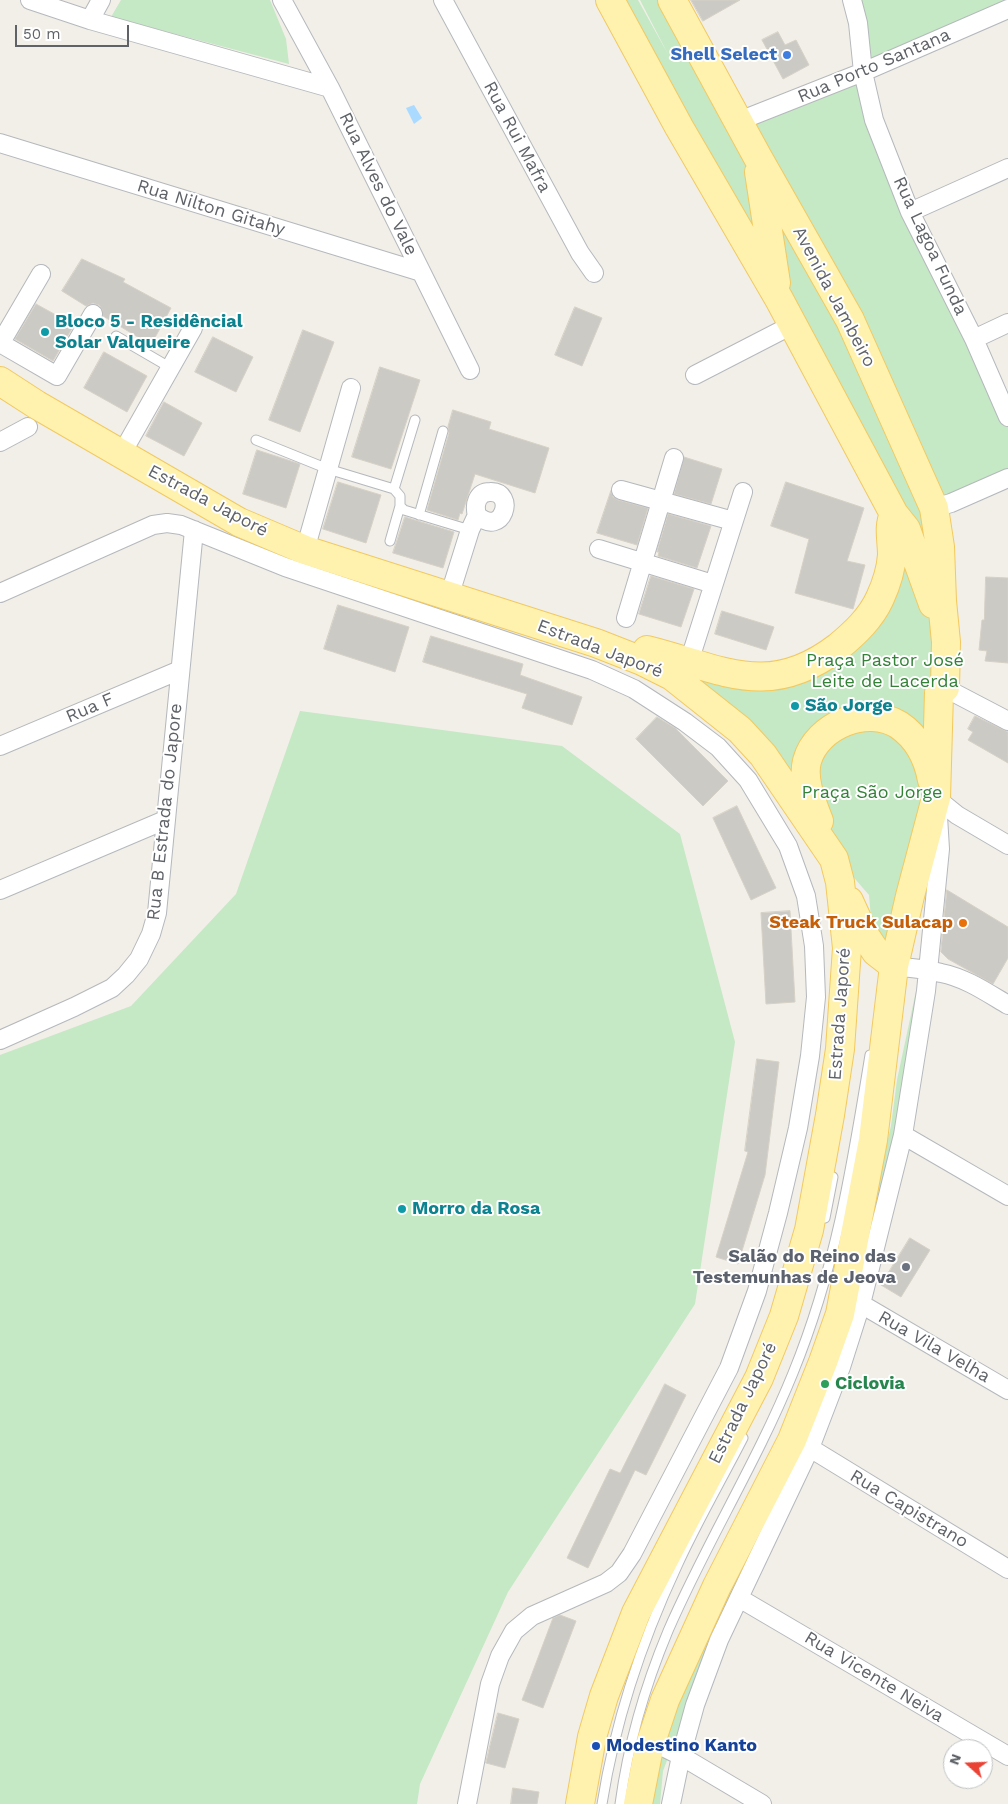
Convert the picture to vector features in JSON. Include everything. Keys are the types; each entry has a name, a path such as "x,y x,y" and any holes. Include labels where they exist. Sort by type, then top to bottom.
{"main road":[{"path":"610,0 679,127 779,299 894,514 906,529 946,642 945,688 939,693 936,798 894,966 873,1140 840,1314 792,1440 699,1622 665,1700 651,1741 638,1804"},
{"name":"Avenida Jambeiro","path":"672,0 757,156 850,320 934,508 940,547 946,642"},
{"path":"757,156 779,299"},
{"name":"Estrada Japoré","path":"0,381 37,405 239,522 305,550 596,643 642,661 672,676 740,730 763,755 837,870 846,948 840,1049 809,1230 784,1316 759,1378 636,1613 604,1696 595,1729 580,1804"},
{"path":"596,643 627,645 731,674 757,677 779,675 807,666 828,654 861,626 879,599 890,567 892,553 890,523 894,514"},
{"path":"894,966 876,952 864,934 817,816 806,776 807,761 813,748 825,733 840,723 857,717 880,719 898,724 920,747 927,760 936,798"}],"street":[{"path":"30,0 90,20 330,88"},
{"path":"90,20 101,0"},
{"name":"Rua Alves do Vale","path":"282,0 330,88 470,370"},
{"name":"Rua Rui Mafra","path":"442,0 580,253 594,273"},
{"name":"Rua Lagoa Funda","path":"852,0 858,23 863,72 874,120 910,212 974,339 1008,417"},
{"name":"Rua Porto Santana","path":"738,121 863,72 1008,9"},
{"name":"Rua Nilton Gitahy","path":"0,143 421,272"},
{"path":"910,212 1008,168"},
{"path":"41,274 0,343 57,376 93,314"},
{"path":"974,339 1008,323"},
{"path":"695,375 792,325"},
{"path":"122,454 193,328"},
{"path":"305,550 351,388"},
{"path":"0,442 28,427"},
{"path":"626,618 674,458"},
{"path":"934,508 951,503 1008,478"},
{"path":"621,490 733,521"},
{"path":"689,662 743,492"},
{"path":"450,597 474,522"},
{"path":"0,593 153,525 174,524 194,530 285,567 592,670 634,689 685,722 718,747 748,780 788,846 806,896 814,946 816,997 810,1056 798,1128 757,1292 729,1368 632,1554 619,1574 591,1591 532,1616 514,1631 500,1656 490,1684 467,1804"},
{"name":"Rua B Estrada do Japore","path":"0,1040 112,988 139,959 151,934 157,913 194,530"},
{"path":"598,549 713,584"},
{"name":"Rua F","path":"0,746 180,670"},
{"path":"945,688 1008,721"},
{"path":"936,798 957,815 1008,845"},
{"path":"671,1804 681,1756 695,1705 719,1640 810,1448 842,1367 861,1304 903,1135 926,990 940,848 936,798"},
{"path":"0,890 165,820"},
{"path":"894,966 940,972 970,983 1008,1005"},
{"path":"903,1135 1008,1196"},
{"name":"Rua Vila Velha","path":"861,1304 1008,1390"},
{"name":"Rua Capistrano","path":"810,1448 1008,1569"},
{"name":"Rua Vicente Neiva","path":"739,1598 1008,1756"},
{"path":"651,1741 681,1756 762,1804"}],"lane":[{"path":"116,336 171,368"},
{"path":"394,489 415,420"},
{"path":"419,514 443,431"},
{"path":"256,440 328,469 394,489 400,496 400,506 390,541"},
{"path":"400,506 404,510 419,514 474,522"},
{"path":"837,870 855,961 854,980"},
{"path":"881,990 886,977 894,966"},
{"path":"620,1804 638,1715 668,1632 757,1452 793,1373 822,1294 838,1234 850,1174 871,1048"},
{"path":"822,1229 834,1166"},
{"path":"602,1804 615,1739 644,1645 677,1566 749,1426"}],"green space":[{"path":"121,0 270,0 286,39 289,64 111,17"},
{"path":"611,0 638,0 669,56 640,0 670,0 739,126 866,74 868,111 1008,416 1008,476 926,511 942,644 937,759 887,946 871,918 869,895 669,664 774,671 831,647 873,604 901,545"},
{"path":"859,0 1008,0 1008,10 866,74"},
{"path":"300,711 562,746 680,834 735,1042 695,1304 508,1592 420,1784 417,1804 0,1804 0,1055 131,1006 236,894"},
{"name":"Ciclovia","path":"916,991 923,992 873,1238 769,1527 724,1609 663,1771 660,1804 647,1804 652,1768 863,1240 891,1126 897,1080"}],"water":[{"path":"414,105 422,118 414,124 406,108"}],"building":[{"path":"691,0 740,0 703,21"},
{"name":"Shell Select","path":"778,32 785,45 796,40 809,65 783,79 762,40"},
{"path":"82,259 125,279 123,282 171,308 151,345 103,316 99,305 93,303 86,306 62,291"},
{"name":"Bloco 5 - Residêncial Solar Valqueire","path":"36,304 74,325 53,361 15,339"},
{"path":"575,307 602,318 582,366 555,355"},
{"path":"303,330 334,342 300,432 269,420"},
{"path":"213,337 253,357 236,392 195,372"},
{"path":"104,352 147,376 127,412 84,388"},
{"path":"380,367 420,380 391,469 352,457"},
{"path":"164,402 202,423 184,456 146,436"},
{"path":"453,410 491,422 489,429 549,448 535,493 475,474 462,514 460,513 458,520 427,510 449,433 448,427"},
{"path":"257,450 300,464 286,508 243,494"},
{"path":"684,457 722,469 711,504 674,494"},
{"path":"338,482 381,495 366,543 323,529"},
{"path":"786,482 864,508 847,561 865,565 853,609 795,593 809,539 771,526"},
{"path":"611,491 613,497 618,500 648,508 637,545 597,533"},
{"path":"668,514 711,526 697,568 658,556 659,552 657,552"},
{"path":"405,517 454,532 443,568 393,553"},
{"path":"651,576 694,589 681,627 639,614"},
{"path":"986,577 1008,578 1008,663 985,661 987,651 979,650 982,620 984,620"},
{"path":"338,605 409,627 395,672 324,649"},
{"path":"722,611 774,627 766,650 715,634"},
{"path":"431,636 523,664 520,675 582,697 572,725 522,708 527,694 423,662"},
{"path":"975,716 1008,732 1008,763 968,740 973,732 968,729"},
{"path":"657,717 675,728 728,781 703,806 636,739"},
{"path":"737,806 776,888 751,900 713,818"},
{"path":"947,890 1008,927 1008,958 993,984 948,959 941,952"},
{"path":"790,911 795,1002 766,1004 761,913"},
{"path":"757,1059 779,1062 765,1175 738,1264 716,1257 748,1152 745,1151"},
{"name":"Salão do Reino das Testemunhas de Jeova","path":"910,1238 930,1250 901,1297 881,1285"},
{"path":"665,1384 686,1395 646,1475 635,1470 588,1568 567,1558 610,1469 620,1473"},
{"path":"560,1615 576,1621 543,1708 522,1700 553,1618"},
{"path":"498,1713 519,1719 505,1768 486,1763"},
{"path":"513,1788 539,1792 537,1804 511,1804"}],"place":[{"name":"Shell Select","path":"787,55"},
{"name":"Bloco 5 - Residêncial Solar Valqueire","path":"45,332"},
{"name":"São Jorge","path":"795,706"},
{"name":"Steak Truck Sulacap","path":"963,923"},
{"name":"Morro da Rosa","path":"402,1209"},
{"name":"Salão do Reino das Testemunhas de Jeova","path":"906,1267"},
{"name":"Ciclovia","path":"825,1384"},
{"name":"Modestino Kanto","path":"596,1746"}],"park label":[{"name":"Praça Pastor José Leite de Lacerda","path":"885,671"},
{"name":"Praça São Jorge","path":"872,793"}]}
